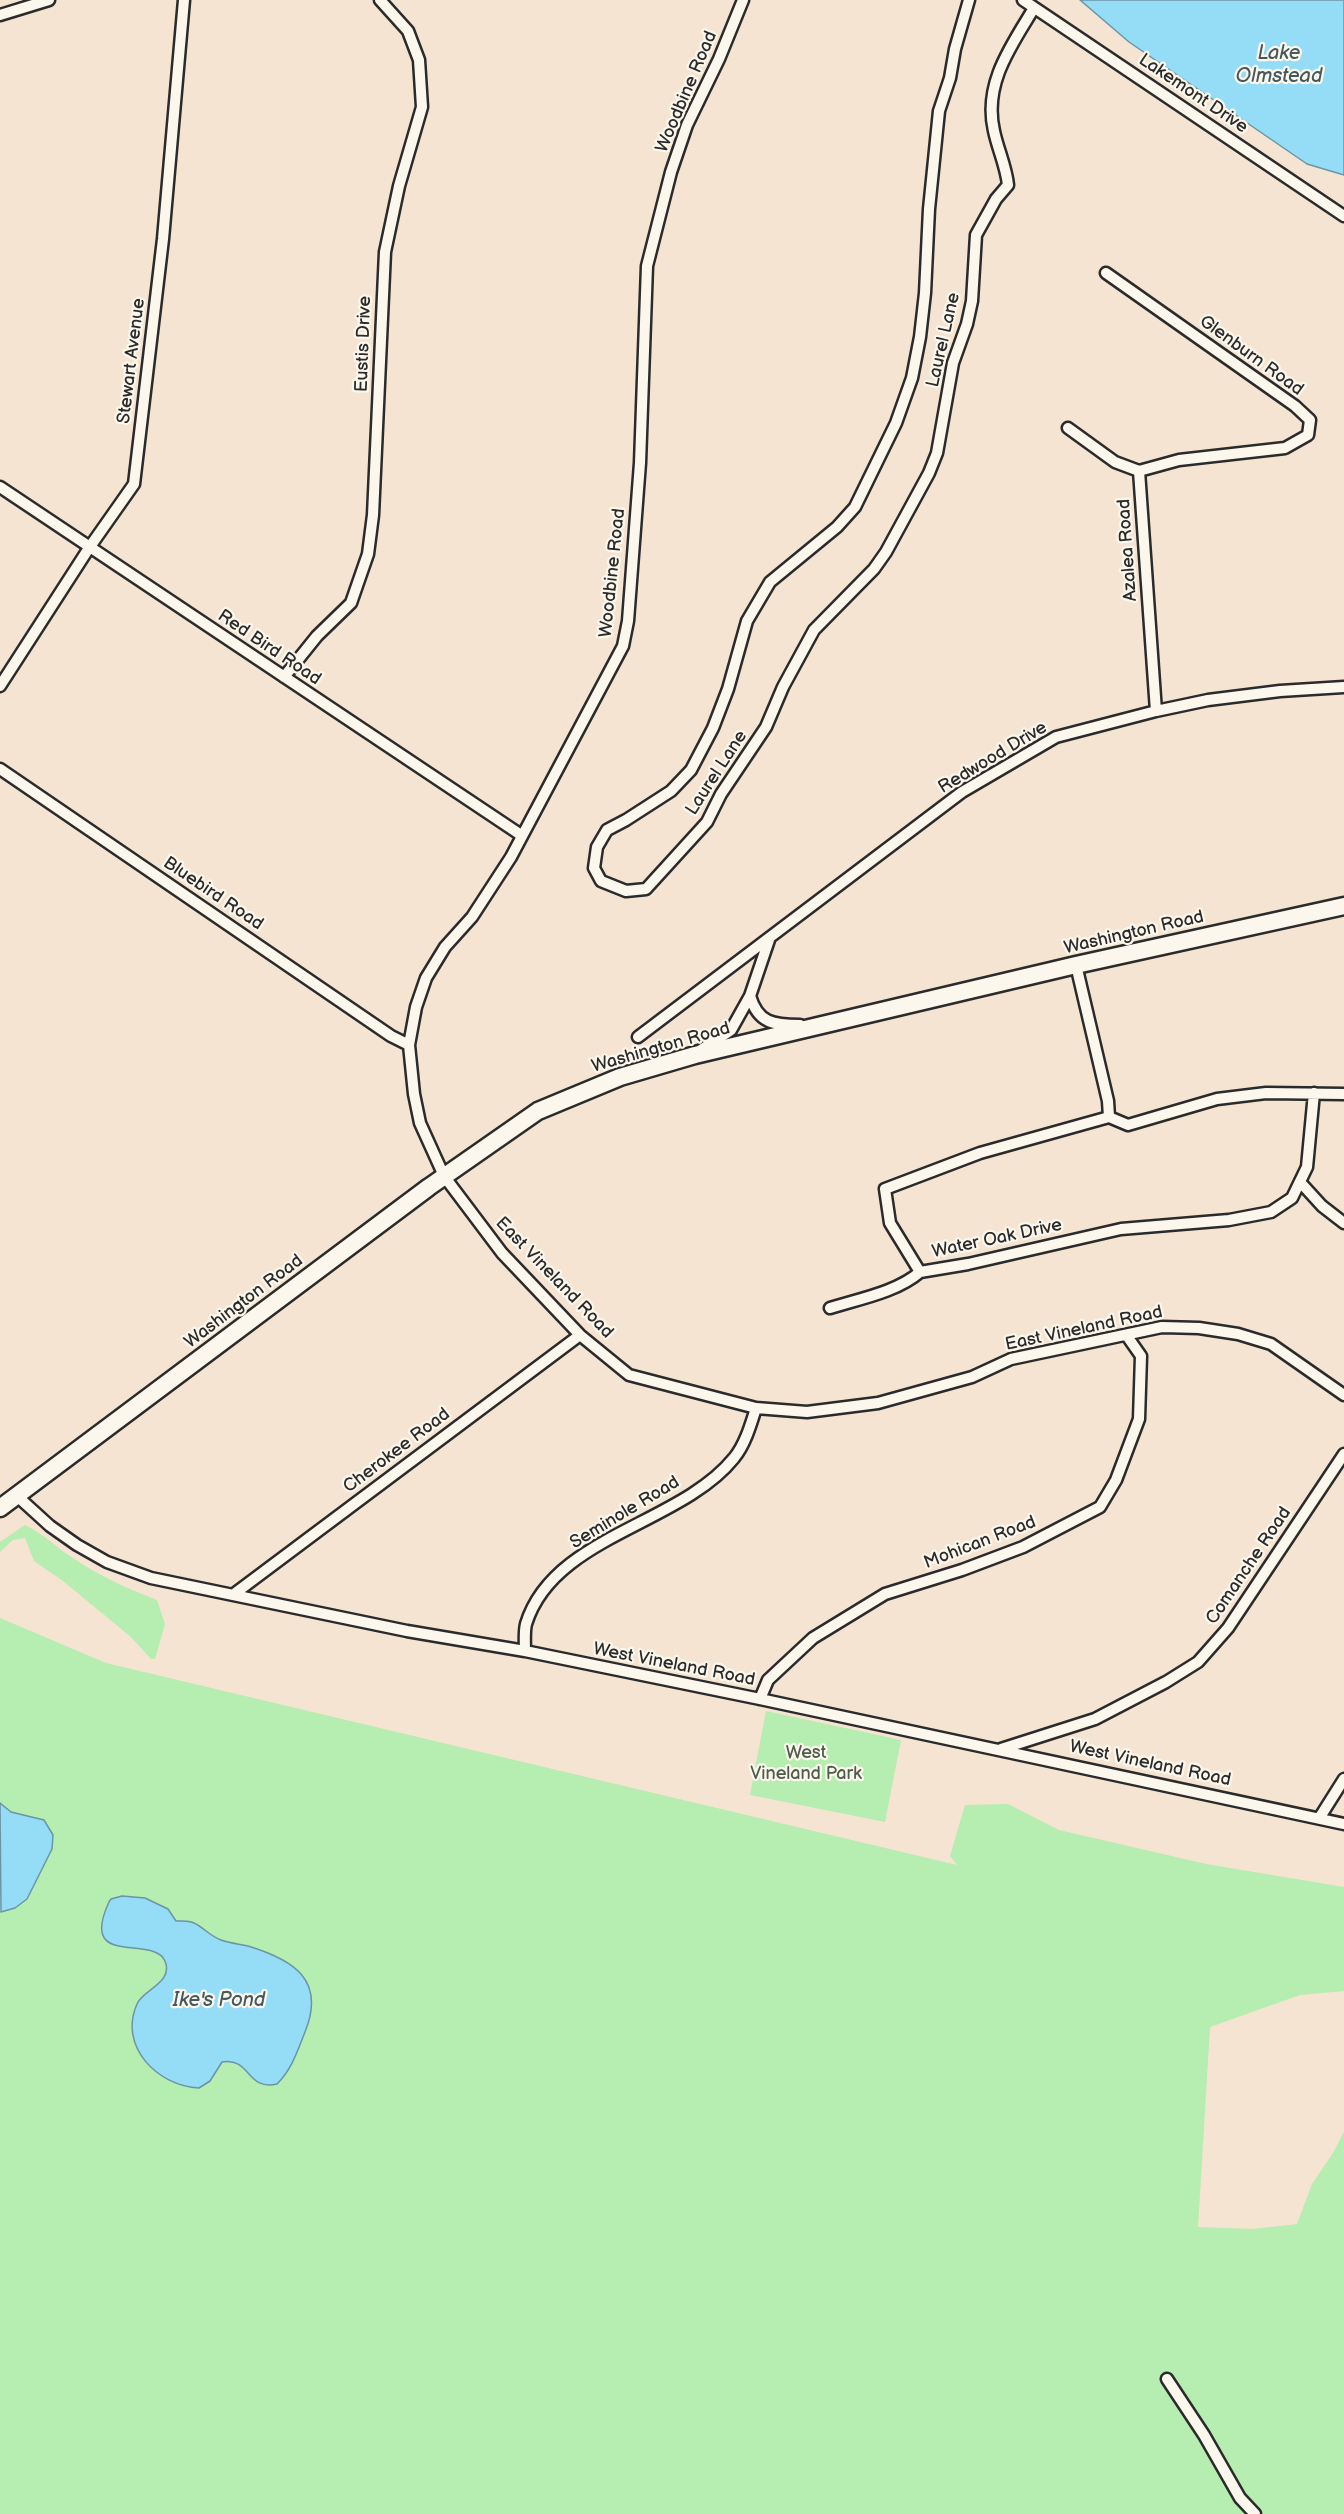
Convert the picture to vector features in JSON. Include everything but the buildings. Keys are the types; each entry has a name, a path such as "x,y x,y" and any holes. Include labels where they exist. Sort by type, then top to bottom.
{"main road":[{"name":"Washington Road","path":"0,1508 444,1176 538,1111 620,1077 695,1055 1076,965 1344,906"}],"street":[{"path":"0,15 49,0"},
{"name":"Stewart Avenue","path":"0,686 89,548 134,484 163,239 184,0"},
{"name":"Eustis Drive","path":"284,677 317,636 351,603 368,554 373,515 385,252 399,186 422,107 419,60 408,31 380,0"},
{"name":"Woodbine Road","path":"444,1176 420,1123 414,1094 409,1045 416,1007 426,978 445,947 472,917 494,886 623,646 628,621 640,464 647,266 669,181 687,125 719,59 743,0"},
{"name":"Laurel Lane","path":"969,0 939,111 920,337 912,378 896,423 855,507 837,527 770,582 747,621 728,689 713,728 691,770 671,791 607,830 597,847 594,867 602,881 626,891 646,889 707,822 721,794 766,727 783,687 814,630 880,561 928,473 937,453 953,363 967,324 972,301 976,235 996,199 1008,185 1006,166 994,132 991,94 1004,57 1034,8"},
{"name":"Lakemont Drive","path":"1023,0 1344,216"},
{"name":"Glenburn Road","path":"1106,273 1294,406 1310,420 1308,435 1286,448 1179,460 1139,471"},
{"path":"1068,428 1115,462 1139,471"},
{"name":"Azalea Road","path":"1139,471 1156,711"},
{"name":"Red Bird Road","path":"0,487 521,835"},
{"name":"Redwood Drive","path":"638,1037 962,792 1056,737 1208,700 1280,691 1344,687"},
{"name":"Bluebird Road","path":"0,769 391,1036 409,1045"},
{"path":"695,1055 731,1030 750,996 769,939"},
{"path":"1076,965 1108,1101 1109,1118 1128,1125 1216,1099 1266,1093 1344,1094"},
{"path":"750,996 754,1012 767,1021 787,1025 826,1025"},
{"name":"Water Oak Drive","path":"1109,1118 980,1154 885,1189 890,1223 920,1272 968,1264 1121,1229 1229,1220 1271,1212 1292,1198 1307,1167 1314,1093"},
{"name":"East Vineland Road","path":"444,1176 502,1253 580,1335 629,1375 756,1408 807,1412 878,1403 972,1377 1011,1359 1162,1327 1199,1328 1238,1334 1271,1344 1344,1395"},
{"path":"1301,1183 1322,1206 1344,1223"},
{"path":"830,1308 911,1280 920,1272"},
{"name":"Cherokee Road","path":"234,1594 580,1335"},
{"name":"Mohican Road","path":"760,1699 768,1680 813,1638 885,1594 962,1570 1023,1547 1100,1507 1116,1480 1139,1419 1141,1356 1127,1336"},
{"name":"Seminole Road","path":"525,1652 525,1626 550,1582 581,1557 676,1503 716,1475 735,1457 756,1408"},
{"name":"Comanche Road","path":"1000,1749 1095,1719 1166,1682 1198,1662 1228,1628 1344,1454"},
{"name":"West Vineland Road","path":"17,1496 50,1526 107,1562 151,1578 406,1631 525,1652 760,1699 1320,1817 1344,1824"},
{"path":"1320,1817 1344,1779"},
{"path":"1167,2379 1204,2435 1235,2490 1255,2514"}],"green space":[{"path":"25,1525 96,1572 157,1600 165,1624 155,1659 151,1659 131,1637 63,1581 34,1561 25,1538 13,1540 0,1552 0,1542"},
{"path":"0,1618 106,1663 957,1865 950,1856 965,1805 1008,1804 1059,1830 1206,1864 1344,1887 1344,1991 1300,1995 1210,2027 1198,2227 1253,2229 1297,2224 1312,2184 1344,2132 1344,2514 0,2514"},
{"name":"West Vineland Park","path":"766,1711 901,1740 885,1822 750,1795"}],"water":[{"name":"Lake Olmstead","path":"1080,0 1344,0 1344,175 1307,164 1129,42"},
{"path":"0,1803 11,1812 44,1820 53,1835 52,1849 27,1899 15,1908 1,1912"},
{"name":"Ike's Pond","path":"122,1896 145,1898 168,1909 176,1921 192,1922 221,1940 248,1946 279,1958 302,1975 311,1999 310,2014 294,2060 277,2084 259,2083 238,2064 222,2062 210,2081 199,2088 184,2086 156,2072 146,2061 137,2049 133,2035 133,2020 140,1999 161,1981 167,1969 165,1961 158,1953 110,1943 103,1936 102,1923 109,1902 111,1899"}]}
